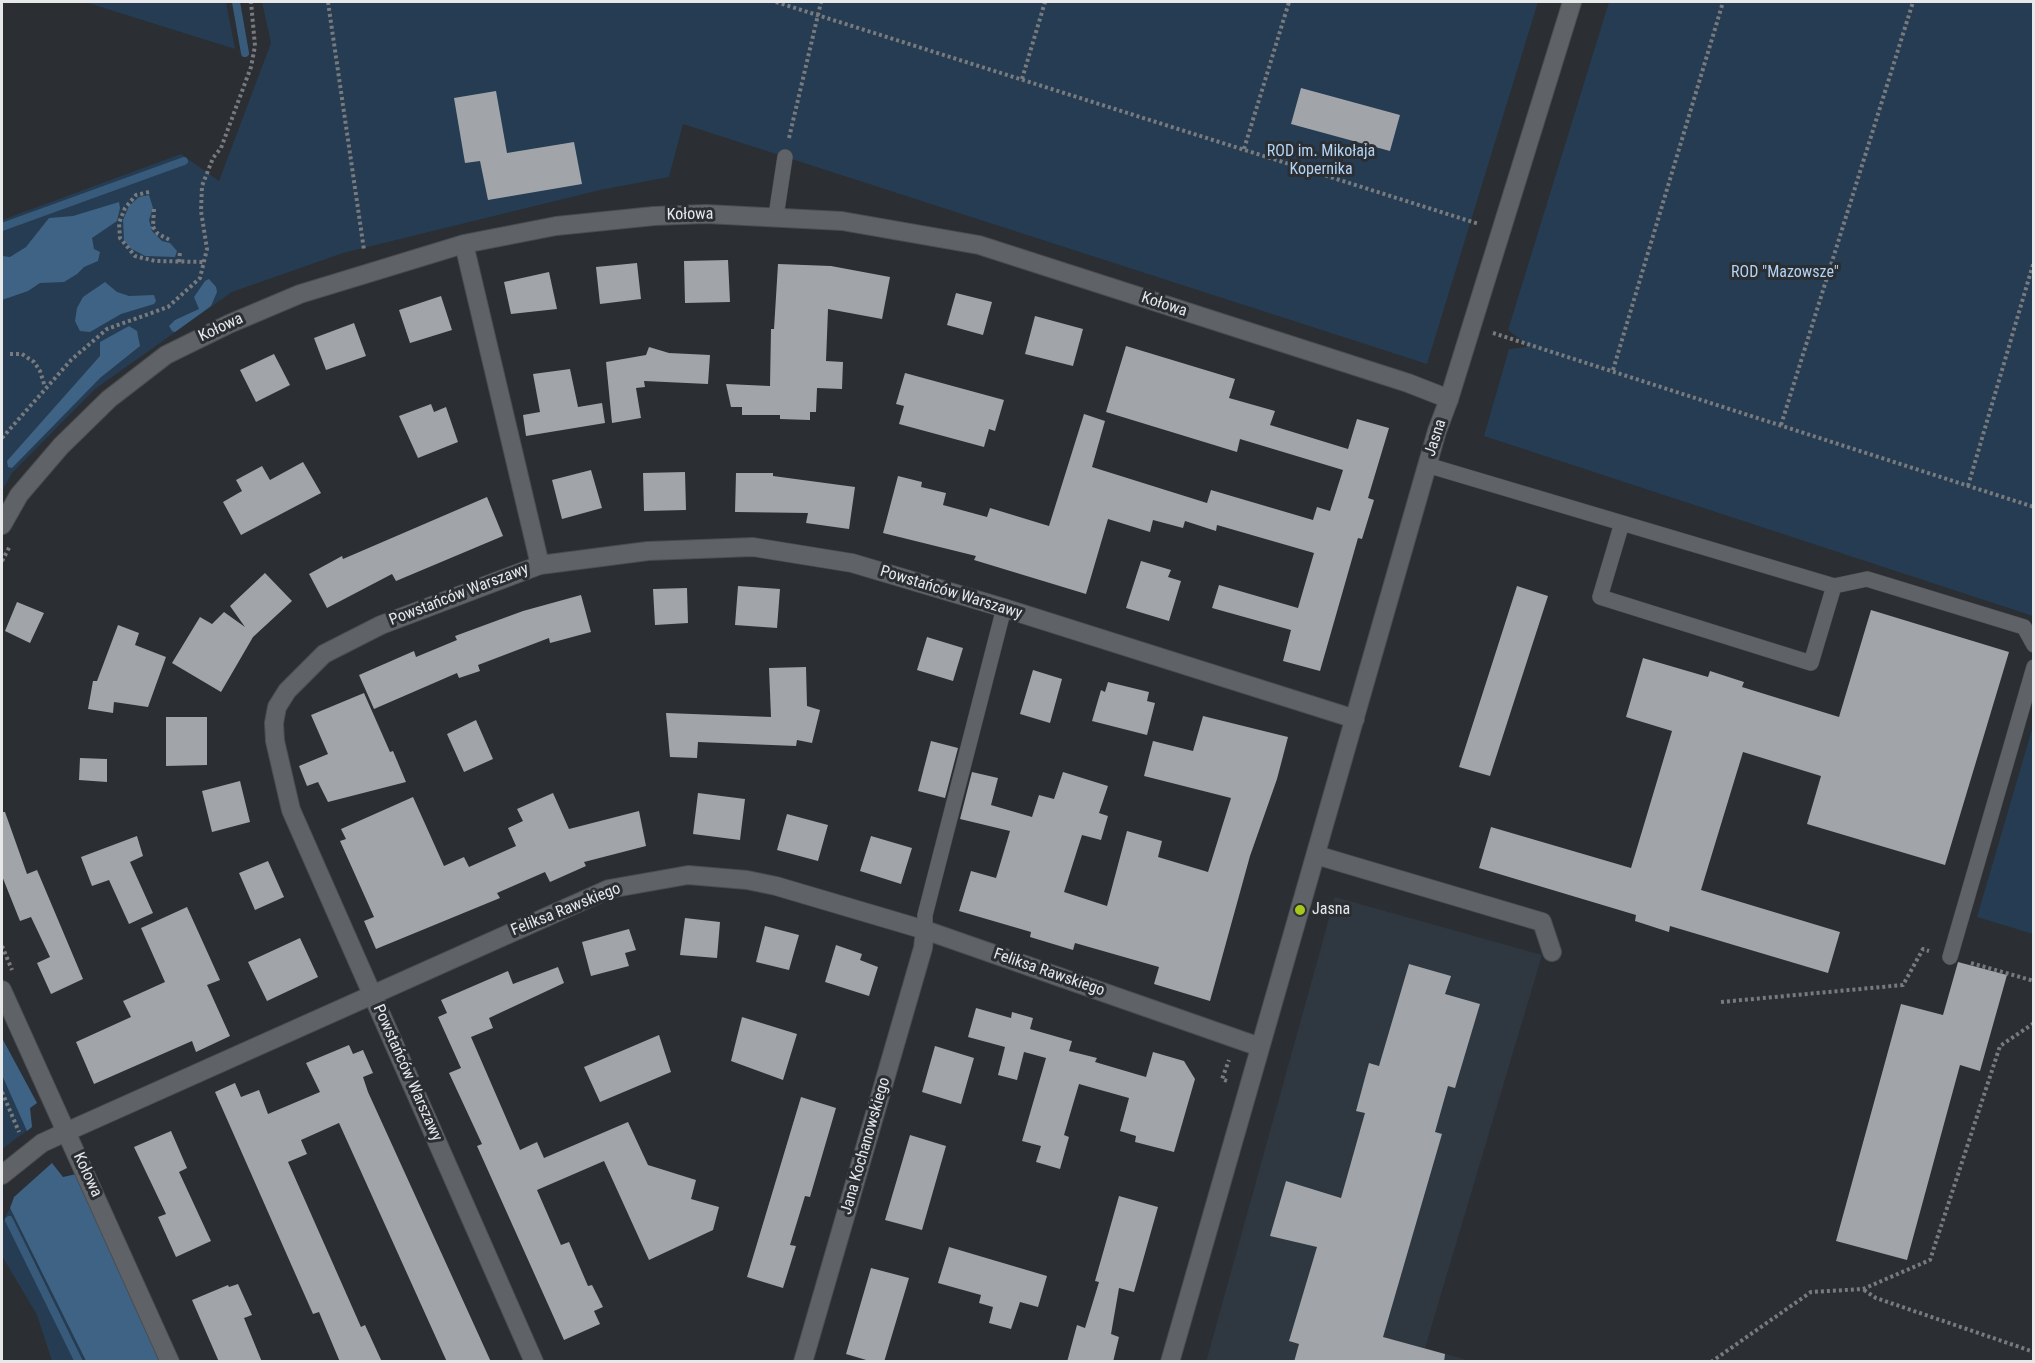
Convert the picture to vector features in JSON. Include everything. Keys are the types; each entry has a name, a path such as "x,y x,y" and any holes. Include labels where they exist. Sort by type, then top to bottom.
{"street":[{"name":"Jasna","path":"1170,1362 1427,465 1572,2"},
{"name":"Kołowa","path":"2,525 19,495 61,446 109,399 166,355 300,294 369,271 464,244 556,226 654,216 706,214 842,221 979,245 1408,383 1449,399"},
{"path":"464,244 540,565"},
{"name":"Powstańców Warszawy","path":"534,1362 291,810 274,741 277,707 287,691 324,654 381,625 540,565 648,551 753,547 852,563 1004,608 1355,719"},
{"path":"1316,855 1542,922 1552,952"},
{"name":"Feliksa Rawskiego","path":"2,1175 42,1143 372,993 609,889 678,876 747,880 926,930 1260,1047"},
{"name":"Jana Kochanowskiego","path":"803,1362 923,948 926,930"},
{"name":"Kołowa","path":"2,990 170,1362"}],"lane":[{"path":"776,216 785,157"},
{"path":"1427,465 1834,586 1867,579 2024,627 2034,645"},
{"path":"1622,523 1600,597 1811,663 1834,586"},
{"path":"926,930 925,915 1004,608"},
{"path":"1950,957 2034,667"}],"path":[{"path":"2,438 71,360 107,329 168,307 184,295 200,278 207,249 201,211 202,186 213,158 221,148 251,67 255,46 251,2"},
{"path":"328,2 358,192 363,244 369,271"},
{"path":"776,2 1471,221"},
{"path":"785,157 821,2"},
{"path":"1022,79 1045,2"},
{"path":"1244,148 1289,2"},
{"path":"1613,370 1723,2"},
{"path":"1781,425 1913,2"},
{"path":"149,192 136,195 125,208 119,223 120,238 135,256 155,261 204,262"},
{"path":"154,209 153,227 158,234 170,240"},
{"path":"179,262 180,252"},
{"path":"1968,486 2034,261"},
{"path":"1487,342 1490,332 2034,507"},
{"path":"10,354 22,354 34,362 40,371 45,388"},
{"path":"2,561 12,543"},
{"path":"1721,1002 1903,986 1923,949 2034,981"},
{"path":"1712,1362 1811,1292 1863,1289 1930,1260 2000,1046 2034,1023"},
{"path":"1230,1057 1222,1080 1248,1088"},
{"path":"2,1092 22,1138"},
{"path":"1863,1289 1876,1298 2034,1352"}],"shaded area":[{"path":"149,195 153,208 149,220 152,231 162,241 170,243 177,251 175,257 145,256 130,248 124,240 123,220 129,206 139,197"},
{"path":"119,202 117,221 92,238 94,249 100,252 98,261 84,267 64,282 40,283 28,291 2,300 2,256 10,257 26,247 49,218 73,216"},
{"path":"209,279 217,292 211,306 175,332 172,331 169,326 175,320 199,309 194,297"},
{"path":"105,282 117,292 129,296 154,295 156,301 154,304 121,314 90,332 80,331 75,321 77,308 83,297"},
{"path":"129,326 137,331 140,346 100,378 12,468 8,467 7,461 100,356 100,342"},
{"path":"1335,897 1542,955 1425,1348 1470,1361 1206,1362"},
{"path":"2,1038 37,1103 30,1108 32,1127 27,1131 2,1075"},
{"path":"52,1163 63,1177 81,1173 160,1361 86,1361 10,1208 14,1197"}],"green space":[{"path":"85,2 226,2 235,49"},
{"name":"ROD im. Mikołaja Kopernika","path":"262,2 1538,2 1427,364 683,124 669,177 600,190 343,253 232,292 95,389 12,473 2,491 2,220 181,154 219,181 271,43"},
{"name":"ROD \"Mazowsze\"","path":"1609,2 2033,2 2033,616 1484,436 1509,349 1526,347 1526,344 1508,330"},
{"path":"2033,726 2033,934 1977,917"},
{"path":"2,1038 37,1103 30,1108 32,1127 2,1149"},
{"path":"10,1208 86,1361 52,1361 37,1315 2,1256 2,1223"}],"building":[{"path":"1301,88 1400,115 1390,151 1291,124"},
{"path":"496,91 507,153 574,142 582,184 488,200 480,161 465,163 454,98"},
{"path":"728,260 730,302 685,303 684,261"},
{"path":"637,263 641,299 600,304 596,267"},
{"path":"778,264 831,266 890,277 882,319 828,309 826,361 843,362 842,389 817,388 816,412 810,412 810,420 780,419 780,415 742,415 742,407 731,407 726,384 770,386 771,329 774,329"},
{"path":"549,272 557,309 511,314 504,282"},
{"path":"956,293 992,302 983,335 947,325"},
{"path":"441,296 452,330 410,343 399,310"},
{"path":"1035,316 1083,329 1073,366 1025,354"},
{"path":"354,323 366,356 326,370 314,338"},
{"path":"1126,346 1235,379 1229,398 1275,411 1270,425 1348,449 1357,419 1389,428 1368,498 1374,500 1362,539 1358,538 1320,671 1283,661 1291,630 1212,608 1219,585 1298,608 1314,553 1217,525 1216,531 1185,521 1183,528 1153,520 1150,532 1108,519 1086,594 974,560 976,556 883,533 898,476 922,482 921,487 946,493 943,505 987,517 990,508 1049,526 1084,414 1105,421 1092,467 1207,503 1211,490 1313,520 1317,507 1330,511 1343,470 1240,439 1237,452 1106,412"},
{"path":"649,347 669,353 710,355 708,384 644,381 645,387 636,388 641,418 612,423 606,362 646,355"},
{"path":"274,354 290,385 256,402 240,370"},
{"path":"570,369 578,407 602,403 605,423 526,436 523,415 540,412 533,374"},
{"path":"905,373 1004,400 995,431 989,429 984,447 899,424 904,406 896,404"},
{"path":"431,404 434,412 446,407 458,442 418,458 399,416"},
{"path":"303,462 321,493 241,535 223,502 242,491 236,480 262,466 270,480"},
{"path":"591,470 602,508 562,519 552,480"},
{"path":"685,472 686,510 644,511 643,473"},
{"path":"736,473 773,473 773,476 855,487 849,529 806,523 808,513 735,512"},
{"path":"487,497 503,536 396,581 392,574 327,608 309,574 342,556 343,559"},
{"path":"1141,561 1171,570 1168,577 1181,581 1169,621 1126,608"},
{"path":"265,573 292,601 253,637 221,692 172,663 200,617 212,624 224,612 245,627 230,606"},
{"path":"738,586 780,589 777,628 735,625"},
{"path":"1517,586 1548,596 1490,776 1459,767"},
{"path":"687,588 688,623 655,625 653,589"},
{"path":"581,595 591,632 550,643 549,638 478,665 480,671 459,678 457,673 374,709 359,675 414,651 416,657 457,640 455,636 523,611"},
{"path":"17,602 44,613 30,643 5,631"},
{"path":"1871,610 2009,652 1945,865 1807,824 1821,776 1743,752 1701,890 1840,932 1828,973 1670,926 1669,932 1635,921 1636,915 1479,868 1491,827 1631,868 1672,731 1626,717 1643,658 1708,677 1710,671 1744,682 1742,687 1839,717"},
{"path":"118,625 139,633 135,645 166,657 148,707 114,702 113,713 88,709 93,681 97,681"},
{"path":"927,637 963,648 953,681 917,670"},
{"path":"806,667 807,706 820,710 812,743 797,740 796,746 698,742 697,758 670,757 666,713 771,717 769,668"},
{"path":"1033,670 1062,679 1050,723 1020,714"},
{"path":"1108,682 1149,692 1147,701 1155,703 1147,735 1092,721 1101,690 1105,692"},
{"path":"364,693 406,782 328,802 318,782 307,786 299,766 328,754 311,715"},
{"path":"1203,716 1288,737 1277,779 1250,856 1210,1001 1154,984 1159,967 1075,943 1073,950 1030,937 1031,932 959,911 971,871 996,878 1010,831 960,819 972,772 998,778 991,805 1032,817 1039,795 1054,799 1063,772 1108,786 1099,813 1108,816 1101,840 1082,835 1064,892 1107,906 1127,831 1162,841 1158,857 1208,872 1231,798 1144,776 1153,741 1193,751"},
{"path":"166,717 207,717 207,765 166,766"},
{"path":"476,720 493,759 464,772 447,734"},
{"path":"931,741 958,748 945,798 918,791"},
{"path":"80,758 107,759 107,782 79,780"},
{"path":"240,781 250,822 212,832 202,791"},
{"path":"553,793 569,829 639,811 646,846 584,862 586,866 550,882 545,872 497,893 500,898 376,949 364,921 374,917 340,841 346,839 341,829 413,797 444,866 464,857 469,867 516,846 508,828 523,821 517,809"},
{"path":"698,793 745,799 740,840 693,834"},
{"path":"2,812 5,812 27,874 37,870 83,979 51,994 37,963 50,957 31,917 20,921 2,876"},
{"path":"787,814 828,825 818,861 777,850"},
{"path":"137,836 143,856 130,862 153,913 129,924 109,880 92,886 81,857"},
{"path":"871,836 912,848 901,884 860,871"},
{"path":"268,861 284,897 255,910 239,873"},
{"path":"187,907 220,980 207,985 230,1036 196,1052 192,1041 94,1084 76,1042 131,1017 123,1001 165,982 141,928"},
{"path":"685,918 720,922 717,958 680,955"},
{"path":"765,926 799,935 789,970 756,962"},
{"path":"629,929 636,950 625,953 629,966 591,976 582,942"},
{"path":"300,938 318,977 267,1001 248,962"},
{"path":"836,945 862,954 860,960 878,967 869,996 825,982"},
{"path":"1958,962 2007,975 1980,1071 1960,1065 1907,1260 1836,1241 1901,1004 1943,1015"},
{"path":"1409,964 1451,976 1445,994 1480,1004 1455,1088 1448,1086 1435,1132 1442,1134 1383,1337 1445,1354 1444,1362 1294,1362 1299,1344 1289,1341 1317,1247 1270,1236 1286,1181 1341,1198 1365,1113 1356,1111 1369,1063 1379,1066"},
{"path":"558,967 564,983 489,1018 493,1028 471,1037 520,1150 537,1142 544,1158 628,1122 648,1165 696,1180 691,1199 719,1207 713,1230 649,1260 604,1161 537,1190 561,1245 569,1242 588,1286 592,1285 603,1307 594,1311 600,1324 564,1340 477,1146 482,1144 449,1073 461,1068 438,1017 447,1013 441,1000 508,971 513,984"},
{"path":"976,1008 1011,1018 1012,1012 1033,1018 1030,1029 1072,1041 1069,1051 1097,1058 1095,1062 1146,1077 1153,1052 1184,1061 1195,1079 1174,1152 1135,1142 1136,1136 1120,1131 1129,1098 1079,1084 1064,1135 1069,1137 1060,1169 1036,1162 1041,1146 1022,1141 1046,1058 1024,1052 1017,1080 998,1075 1005,1047 968,1037"},
{"path":"742,1017 797,1034 783,1080 731,1061"},
{"path":"659,1035 671,1072 600,1102 584,1067"},
{"path":"349,1045 353,1054 363,1050 373,1073 363,1077 368,1092 491,1362 447,1362 339,1123 301,1140 307,1154 288,1162 361,1327 365,1325 382,1362 340,1362 319,1312 313,1314 215,1092 235,1083 241,1097 259,1090 268,1114 320,1092 306,1063"},
{"path":"935,1046 974,1058 961,1104 922,1092"},
{"path":"801,1097 836,1108 810,1197 805,1196 790,1245 796,1246 783,1288 747,1277"},
{"path":"171,1131 187,1168 179,1172 211,1241 176,1257 158,1217 166,1214 134,1147"},
{"path":"910,1135 946,1146 922,1230 885,1220"},
{"path":"1119,1196 1158,1207 1134,1292 1119,1288 1111,1334 1119,1337 1113,1362 1067,1362 1077,1325 1085,1328 1099,1282 1095,1281"},
{"path":"949,1247 1047,1276 1038,1307 1020,1302 1011,1329 989,1323 993,1307 979,1303 981,1295 938,1283"},
{"path":"871,1268 909,1278 884,1362 873,1362 846,1354"},
{"path":"238,1284 252,1315 244,1318 262,1362 219,1362 192,1300 228,1285 229,1287"}],"waterway":[{"path":"236,2 245,53"},
{"path":"2,227 184,161"},
{"path":"9,1220 79,1362"}],"place":[{"name":"Jasna","path":"1300,910"}]}
